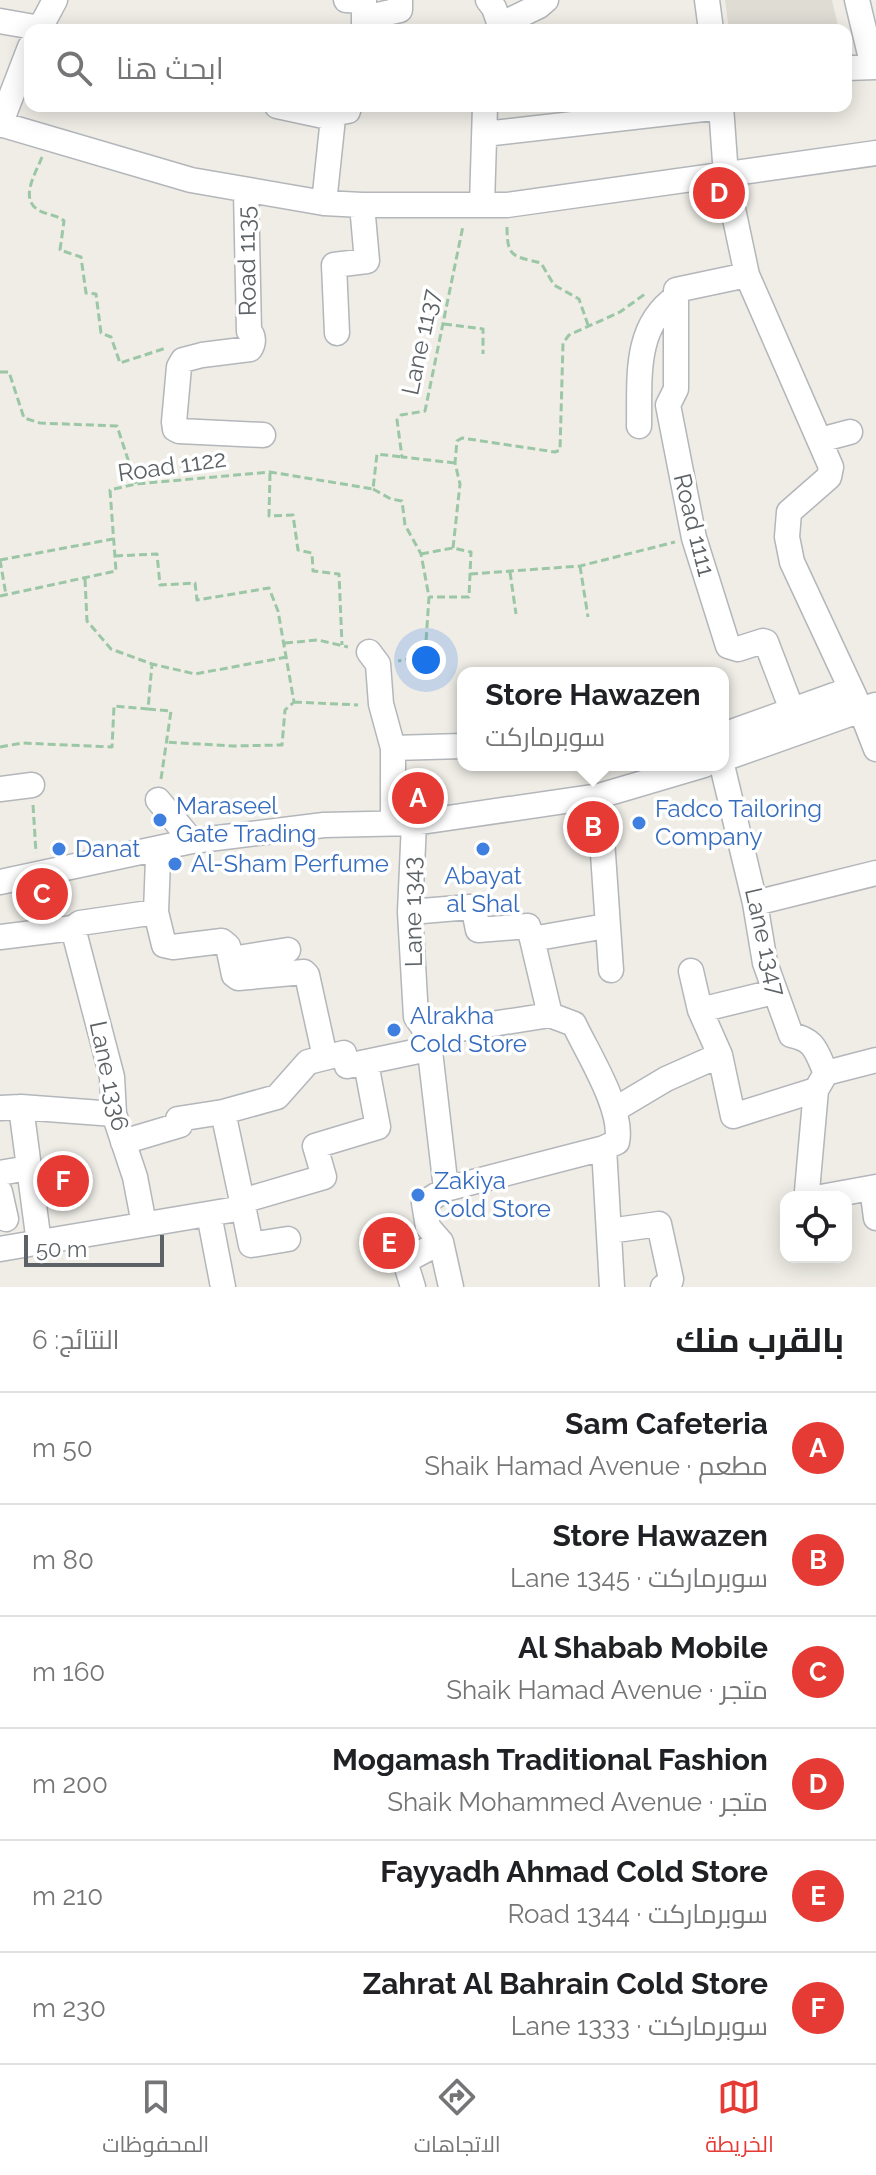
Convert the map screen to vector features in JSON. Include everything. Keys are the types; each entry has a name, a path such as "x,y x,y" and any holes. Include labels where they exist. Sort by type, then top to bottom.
{"street":[{"path":"43,24 55,0"},
{"path":"346,0 364,1 364,24 400,10 400,0"},
{"path":"488,0 494,8 498,24"},
{"path":"506,24 546,0"},
{"path":"707,0 710,24"},
{"path":"852,68 875,67 857,0"},
{"path":"0,21 24,37"},
{"path":"24,65 0,124 191,180 324,203 507,205 876,153"},
{"path":"324,203 341,112"},
{"path":"474,206 485,134 485,112"},
{"path":"485,134 670,112"},
{"path":"721,112 726,176 747,275 831,467 829,477 789,512 787,537 792,562 863,701 876,749"},
{"name":"Road 1135","path":"246,191 249,331 253,338 250,349 183,360 176,382 174,422 175,429 179,431 263,435"},
{"path":"337,333 334,265 367,261 362,205"},
{"path":"639,426 642,347 650,326 676,293 747,275"},
{"name":"Road 1111","path":"676,293 676,389 668,405 694,538 728,646 738,649 766,642 792,710"},
{"path":"820,440 850,432"},
{"name":"Lane 1343","path":"373,658 393,748 404,822 416,1017 428,1041 446,1189"},
{"path":"729,733 792,710 863,701"},
{"path":"729,757 863,701"},
{"path":"393,748 457,746"},
{"name":"Lane 1347","path":"723,771 774,992 791,1035 803,1037 814,1045 821,1082"},
{"path":"0,882 192,841 324,825 404,822 599,796 653,774"},
{"path":"0,789 32,785"},
{"path":"599,796 611,970"},
{"path":"158,800 192,841"},
{"path":"158,859 156,912 164,945 173,947 222,941 228,946 234,975 238,978 301,971 307,975 325,1057"},
{"path":"755,903 876,873"},
{"path":"410,912 470,907 474,910 478,930 528,926 550,1015"},
{"path":"0,937 73,928 80,923 156,912"},
{"path":"532,939 606,926"},
{"name":"Lane 1336","path":"73,928 112,1077 114,1114 135,1177 144,1224"},
{"path":"231,959 288,950"},
{"path":"691,971 700,1010 720,1055 733,1116 876,1060"},
{"path":"700,1010 774,992"},
{"path":"123,1142 180,1125 178,1119 223,1112 277,1097 308,1062 344,1053 347,1066 366,1063 428,1041 550,1015 574,1024 614,1110 609,1231 612,1287"},
{"path":"614,1110 666,1079 720,1055"},
{"path":"0,1249 209,1214 324,1177 315,1146 378,1127 366,1063"},
{"path":"814,1191 821,1082"},
{"path":"39,1243 28,1168 10,1108 114,1114"},
{"path":"223,1112 251,1245 288,1239"},
{"path":"451,1287 424,1203 446,1189 611,1144"},
{"path":"0,1173 28,1168"},
{"path":"847,1191 874,1187 876,1218"},
{"path":"0,1192 6,1219"},
{"path":"209,1214 223,1287"},
{"path":"609,1231 659,1224 671,1279 669,1286 663,1287"},
{"path":"403,1283 405,1261 434,1235"}],"path":[{"path":"49,138 28,194 30,202 37,210 64,221 60,250 81,257 86,293 96,294 101,333 111,337 120,363"},
{"path":"507,205 507,248 512,255 541,263 554,285 579,299 589,328"},
{"name":"Lane 1137","path":"402,457 397,420 401,415 425,411 474,206"},
{"path":"453,548 460,484 455,463 457,441 462,438 555,452 560,450 563,343 569,335 620,312 653,289 676,293"},
{"path":"444,324 483,329 483,354"},
{"path":"0,372 9,372 24,418 40,423 117,426 136,484"},
{"path":"285,643 318,640 342,645 373,658 425,656 429,597 421,554 405,525 402,501 373,489 377,454 455,463"},
{"path":"270,472 269,516 293,515 298,550 312,553 313,571 339,574 342,645"},
{"name":"Road 1122","path":"85,577 116,571 110,490 136,484 270,472 373,489"},
{"path":"470,574 580,566 694,538"},
{"path":"6,595 0,560 113,539"},
{"path":"421,554 453,548 471,552 469,597 429,597"},
{"path":"115,556 157,554 160,585 195,583 197,600 269,588 278,611 294,702"},
{"path":"580,566 588,617"},
{"path":"510,572 516,614"},
{"path":"0,596 85,577 87,621 111,649 152,664 195,674 287,657"},
{"path":"148,709 152,664"},
{"path":"165,742 282,745 285,710 294,702 381,704"},
{"path":"0,747 22,743 112,747 114,706 171,711 158,800"},
{"path":"32,785 37,874"}],"shaded area":[{"path":"725,0 832,0 838,24 728,24"}],"place":[{"name":"Mogamash Traditional Fashion","path":"719,193"},
{"name":"Sam Cafeteria","path":"418,798"},
{"name":"Maraseel Gate Trading","path":"160,820"},
{"name":"Fadco Tailoring Company","path":"639,823"},
{"name":"Store Hawazen","path":"593,827"},
{"name":"Danat","path":"59,849"},
{"name":"Abayat al Shal","path":"483,849"},
{"name":"Al-Sham Perfume","path":"175,864"},
{"name":"Al Shabab Mobile","path":"42,894"},
{"name":"Alrakha Cold Store","path":"394,1030"},
{"name":"Zahrat Al Bahrain Cold Store","path":"63,1181"},
{"name":"Zakiya Cold Store","path":"418,1195"},
{"name":"Fayyadh Ahmad Cold Store","path":"389,1243"}]}
